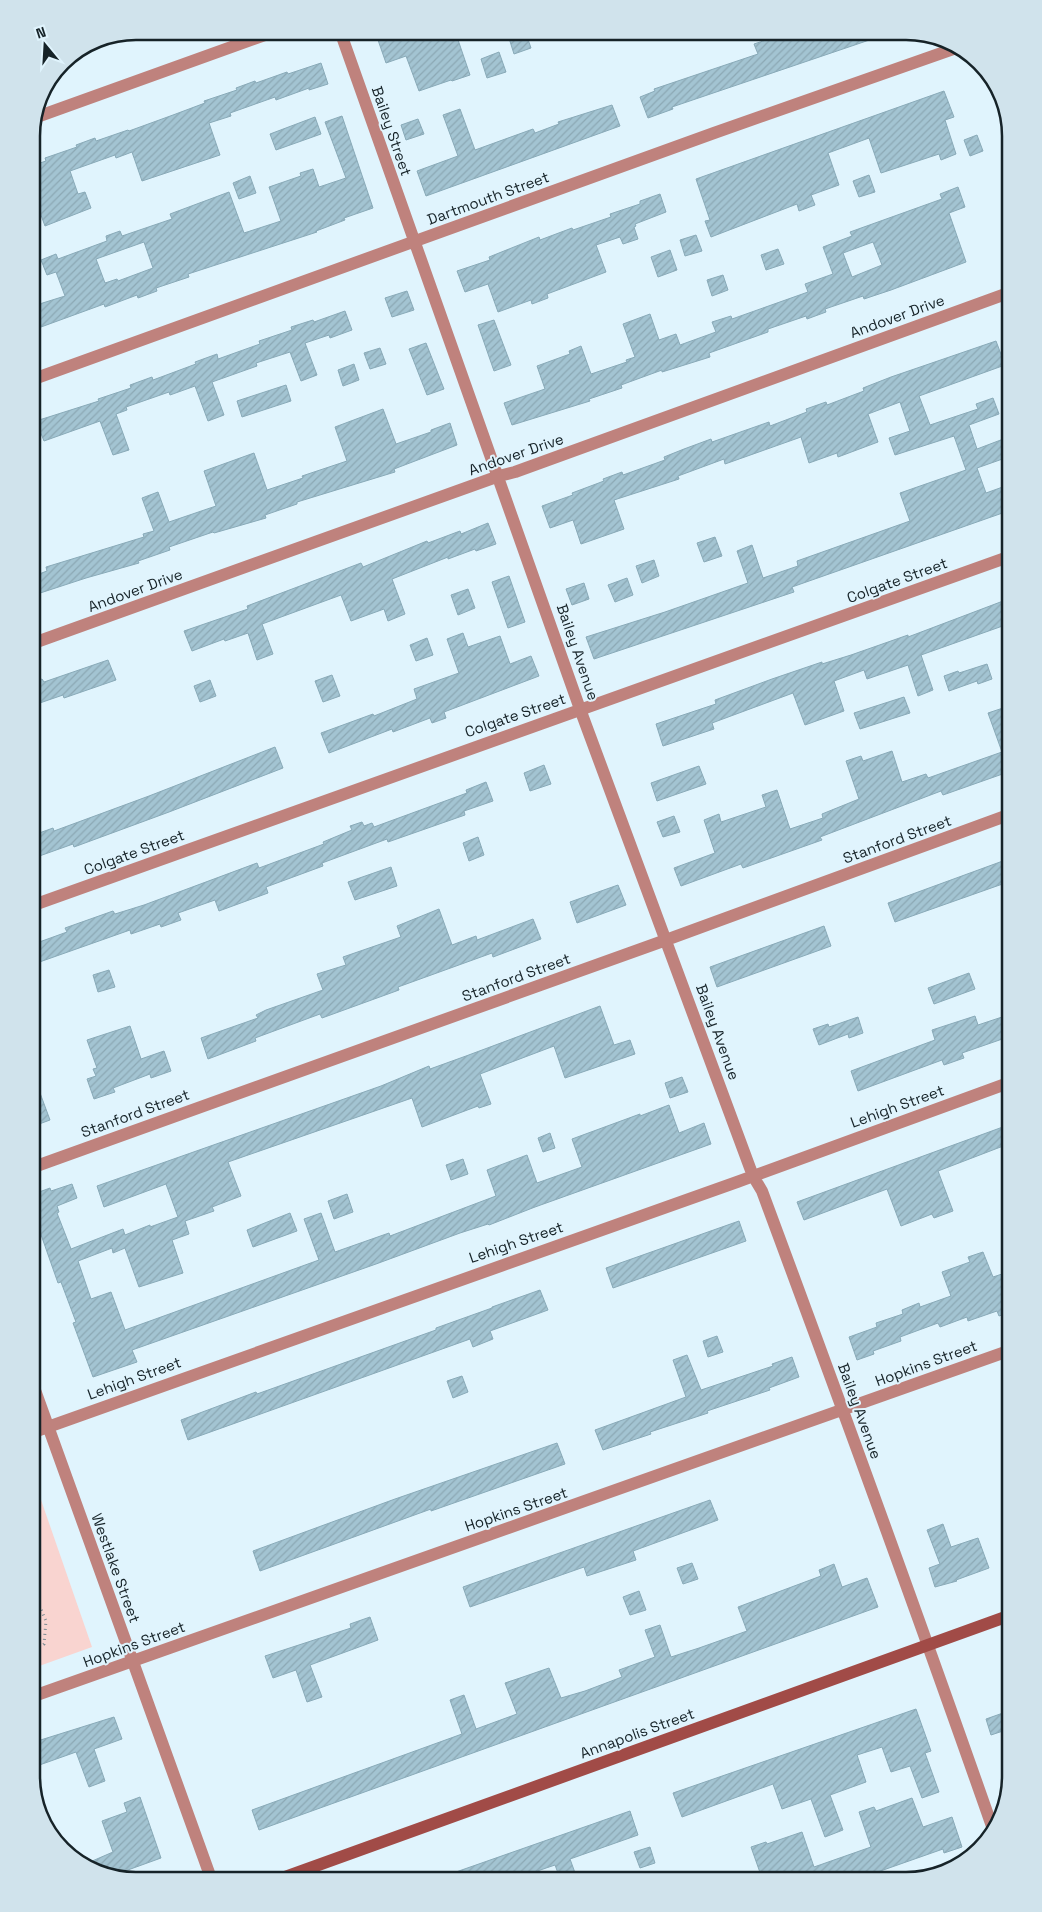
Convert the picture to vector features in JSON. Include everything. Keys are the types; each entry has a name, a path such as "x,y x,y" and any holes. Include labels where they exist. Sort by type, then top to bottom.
{"street":[{"path":"42,115 251,40"},
{"name":"Bailey Street","path":"343,40 413,242"},
{"name":"Dartmouth Street","path":"40,377 714,132 949,50"},
{"name":"Bailey Avenue","path":"413,242 499,476 580,709 753,1176 762,1191 843,1410 990,1821"},
{"name":"Andover Drive","path":"40,641 499,476 515,472 1002,295"},
{"name":"Colgate Street","path":"40,903 1002,559"},
{"name":"Stanford Street","path":"40,1165 1002,817"},
{"name":"Lehigh Street","path":"40,1429 753,1176 1002,1085"},
{"name":"Hopkins Street","path":"40,1694 1002,1353"},
{"name":"Westlake Street","path":"40,1404 209,1872"},
{"name":"Annapolis Street","path":"299,1872 1002,1618"}],"path":[{"path":"40,1607 46,1621 44,1644 40,1647"}],"shaded area":[{"path":"40,1497 92,1647 40,1666"}],"building":[{"path":"378,40 458,40 470,75 419,91 406,56 386,63"},
{"path":"510,40 528,40 531,48 514,54"},
{"path":"766,40 869,40 672,107 673,109 648,118 640,97 655,91 654,89 758,54 754,44"},
{"path":"499,52 506,72 487,78 481,59"},
{"path":"321,63 328,84 309,90 309,88 276,100 275,97 230,113 231,116 209,123 220,155 142,181 132,152 116,158 115,155 70,171 78,194 85,192 91,208 45,226 40,212 40,163 46,161 45,158 77,147 76,145 95,138 96,141 129,131 205,103 204,101 237,90 236,88 255,81 256,83 287,72 288,74"},
{"path":"944,91 954,117 945,120 956,154 941,160 939,154 881,173 869,138 828,153 839,185 811,195 815,205 799,211 797,204 711,237 705,221 710,220 696,179"},
{"path":"612,105 620,126 426,196 417,171 458,156 443,115 460,109 475,150 533,129 535,133 559,124 558,122"},
{"path":"342,116 373,208 344,218 345,220 317,232 188,274 189,277 156,288 157,291 138,298 137,295 105,307 104,304 41,327 40,304 65,296 56,272 47,275 41,260 56,254 58,259 107,241 106,236 120,231 122,236 172,219 170,214 229,192 244,233 281,221 269,187 301,176 300,173 313,169 319,187 346,178 325,122","holes":["144,242 153,268 118,281 117,279 105,283 96,259"]},
{"path":"315,117 321,134 276,150 270,134"},
{"path":"418,119 424,134 406,140 401,125"},
{"path":"977,135 983,151 970,156 964,140"},
{"path":"869,175 875,192 859,197 853,181"},
{"path":"250,176 256,193 239,199 233,183"},
{"path":"958,187 965,207 949,213 966,262 864,299 863,296 825,309 826,312 807,319 806,316 768,329 768,332 709,353 710,357 662,372 662,370 621,385 622,388 589,399 590,401 512,425 504,403 545,389 537,366 570,354 569,351 581,346 591,374 627,362 626,360 635,357 623,324 650,314 659,340 676,334 680,345 716,332 712,322 731,316 732,319 808,292 805,284 833,274 823,247 852,236 850,232 942,199 940,194","holes":["873,242 882,265 852,277 843,253"]},
{"path":"660,194 666,212 635,224 636,226 634,227 638,239 623,244 620,237 596,245 606,272 547,294 548,298 532,304 531,300 498,312 488,284 465,292 457,271 490,260 489,257 539,237 540,240 572,228 573,230 611,217 610,214 640,204 640,201"},
{"path":"696,235 702,251 685,256 680,240"},
{"path":"778,249 784,264 766,270 761,255"},
{"path":"670,250 677,270 658,277 651,257"},
{"path":"723,275 728,290 712,296 707,280"},
{"path":"407,291 414,310 392,317 385,298"},
{"path":"345,311 352,330 330,338 329,335 305,343 317,375 301,381 290,352 256,363 257,366 212,382 224,415 208,421 195,386 170,395 169,392 126,407 127,410 116,414 129,450 113,455 100,421 44,441 40,431 40,420 99,401 98,399 131,388 130,385 152,377 153,380 217,354 218,359 260,344 259,341 292,330 291,327 313,320 314,322"},
{"path":"494,320 511,365 494,371 478,325"},
{"path":"996,341 1002,357 1002,366 919,396 930,425 978,409 976,404 993,398 999,414 969,425 977,449 1002,440 1002,459 977,468 986,493 1002,487 1002,513 792,587 794,592 594,659 586,637 748,583 737,551 752,545 763,578 798,566 797,561 910,521 900,493 966,470 954,436 895,455 889,438 910,431 900,402 868,414 878,442 838,457 837,453 809,463 801,437 725,464 724,459 678,476 679,479 614,500 624,529 581,544 573,520 550,528 542,506 573,495 572,493 604,481 603,479 622,472 623,475 665,460 664,457 711,439 712,442 769,422 770,426 807,412 806,409 826,402 827,405 864,391 863,388"},
{"path":"426,343 444,389 427,395 409,349"},
{"path":"380,348 386,364 370,369 364,353"},
{"path":"354,364 359,380 343,386 338,370"},
{"path":"286,385 291,401 242,417 237,401"},
{"path":"383,409 396,444 431,432 431,430 450,423 457,445 394,469 395,472 297,502 297,504 265,515 266,518 213,532 169,547 170,550 138,561 139,563 40,593 40,574 47,571 46,567 144,537 143,534 154,531 142,498 158,492 169,522 216,506 204,471 254,453 267,490 347,461 335,427"},
{"path":"488,523 496,544 448,559 448,557 392,579 405,614 388,621 384,609 351,621 341,595 262,624 273,654 257,660 248,633 225,641 224,639 192,651 184,631 248,609 247,606 361,563 363,567 427,541 428,543 460,531 461,534"},
{"path":"715,537 722,556 704,562 697,543"},
{"path":"654,560 659,576 642,583 636,566"},
{"path":"509,576 525,622 508,628 492,582"},
{"path":"627,578 633,595 615,602 608,585"},
{"path":"584,583 589,599 572,605 566,589"},
{"path":"468,589 475,608 458,615 451,595"},
{"path":"1002,601 1002,626 921,655 933,690 918,696 908,665 867,679 864,670 834,681 844,711 805,725 793,693 712,723 714,729 663,746 656,724 716,704 715,700 772,679 908,635 908,637"},
{"path":"463,633 468,647 500,636 510,664 531,656 539,676 444,712 446,718 432,723 430,718 393,732 392,729 329,753 321,733 373,714 374,716 417,699 414,689 459,673 447,639"},
{"path":"427,638 433,655 416,661 410,645"},
{"path":"108,660 116,680 64,698 63,695 40,703 40,680 42,679 44,682"},
{"path":"987,664 992,679 978,684 977,681 949,691 944,676"},
{"path":"332,675 340,696 323,702 315,681"},
{"path":"210,680 216,696 200,702 194,686"},
{"path":"904,697 910,713 860,729 854,713"},
{"path":"1002,708 1002,752 988,713"},
{"path":"275,747 283,768 74,847 73,844 40,856 40,833 53,828 54,831"},
{"path":"892,751 902,782 926,774 928,778 1002,752 1002,774 943,795 941,791 820,837 822,840 743,868 741,864 681,886 674,868 715,853 704,820 719,814 721,822 766,807 762,795 777,790 790,829 823,818 822,814 859,799 846,761 861,756 863,761"},
{"path":"544,765 551,784 530,791 524,773"},
{"path":"699,766 706,784 657,801 651,783"},
{"path":"486,782 493,801 464,811 465,815 388,842 387,839 322,863 323,866 266,887 268,893 219,911 215,900 178,913 181,920 161,927 160,924 131,934 130,930 40,962 40,942 67,932 65,928 113,911 115,914 144,905 257,863 259,868 324,844 323,842 352,830 350,826 362,822 364,826 372,823 374,827 467,793 466,790"},
{"path":"674,816 680,832 663,837 657,822"},
{"path":"478,837 484,855 469,861 463,843"},
{"path":"1002,861 1002,884 895,922 888,903"},
{"path":"391,867 397,886 355,900 348,882"},
{"path":"618,885 626,905 577,923 570,902"},
{"path":"439,909 452,945 476,936 477,940 533,919 541,939 493,957 492,953 398,987 399,990 322,1018 320,1014 255,1038 256,1041 208,1059 201,1038 258,1018 256,1015 266,1010 323,990 317,974 346,965 343,957 401,937 397,926"},
{"path":"824,926 831,946 717,987 710,967"},
{"path":"109,970 115,987 98,992 93,975"},
{"path":"969,973 975,989 934,1004 928,988"},
{"path":"600,1006 614,1045 630,1040 635,1054 565,1078 554,1046 480,1074 491,1104 479,1108 478,1106 422,1127 412,1098 228,1162 241,1196 212,1207 214,1211 185,1221 189,1234 172,1240 183,1273 139,1287 125,1248 113,1253 112,1248 78,1261 91,1299 111,1292 125,1330 319,1260 304,1219 321,1213 335,1252 389,1233 390,1236 496,1196 487,1170 527,1155 537,1183 582,1167 572,1139 669,1105 679,1133 704,1123 711,1144 489,1225 460,1233 132,1350 137,1362 93,1377 73,1323 76,1322 61,1282 58,1283 40,1232 40,1192 50,1188 51,1191 72,1184 77,1198 57,1206 59,1212 57,1213 71,1249 123,1229 125,1235 178,1217 166,1184 104,1207 97,1186 381,1086 429,1066 430,1069"},
{"path":"975,1016 978,1025 1002,1017 1002,1039 962,1053 964,1058 944,1065 942,1060 858,1091 851,1071 935,1040 932,1030"},
{"path":"858,1017 863,1033 849,1038 848,1034 819,1045 813,1029 828,1024 829,1027"},
{"path":"130,1026 141,1059 164,1051 171,1071 151,1078 150,1074 113,1088 115,1092 94,1099 87,1079 96,1076 93,1069 97,1068 87,1040"},
{"path":"682,1077 688,1092 670,1098 665,1083"},
{"path":"40,1093 50,1120 40,1124"},
{"path":"1002,1127 1002,1146 938,1171 953,1211 934,1218 932,1214 901,1226 887,1189 804,1220 797,1202"},
{"path":"550,1133 555,1148 543,1152 538,1138"},
{"path":"463,1159 468,1174 451,1180 446,1165"},
{"path":"347,1194 353,1212 334,1219 328,1201"},
{"path":"290,1213 297,1231 253,1247 247,1230"},
{"path":"739,1221 746,1241 613,1288 606,1268"},
{"path":"983,1252 993,1277 1002,1274 1002,1315 999,1316 997,1311 968,1321 967,1317 940,1327 938,1323 900,1337 901,1341 873,1351 874,1354 857,1360 849,1337 877,1327 876,1323 903,1314 902,1310 919,1303 920,1307 951,1296 942,1272 970,1262 968,1257"},
{"path":"540,1290 548,1310 490,1331 493,1339 473,1347 470,1339 188,1440 181,1420 436,1330 436,1328"},
{"path":"717,1336 723,1352 708,1357 703,1341"},
{"path":"687,1355 701,1390 773,1366 772,1364 792,1357 799,1377 769,1388 770,1390 707,1411 708,1413 603,1450 595,1430 686,1397 673,1360"},
{"path":"462,1376 468,1392 453,1398 447,1381"},
{"path":"557,1443 565,1464 431,1511 431,1509 260,1571 253,1551"},
{"path":"710,1500 718,1520 633,1551 636,1560 587,1576 584,1567 470,1607 463,1587"},
{"path":"943,1524 951,1547 978,1538 989,1568 957,1581 935,1587 929,1568 940,1564 927,1530"},
{"path":"692,1563 698,1579 683,1584 677,1568"},
{"path":"834,1564 842,1587 867,1578 878,1607 259,1830 252,1810 462,1734 450,1700 464,1695 476,1729 517,1714 505,1683 549,1668 561,1698 585,1691 622,1677 619,1670 655,1657 645,1630 660,1625 671,1657 699,1648 747,1631 738,1607 821,1576 819,1570"},
{"path":"639,1591 646,1610 630,1615 623,1597"},
{"path":"370,1617 378,1640 310,1665 322,1697 307,1702 296,1670 273,1678 265,1656 351,1628 350,1624"},
{"path":"916,1709 931,1751 925,1753 939,1792 922,1798 910,1766 891,1772 882,1747 857,1755 866,1782 830,1795 843,1830 825,1837 811,1799 782,1809 773,1784 682,1817 673,1793"},
{"path":"1002,1713 1002,1731 991,1735 986,1719"},
{"path":"114,1717 122,1739 94,1749 105,1781 89,1787 76,1752 40,1765 40,1740"},
{"path":"140,1797 161,1858 125,1871 105,1867 92,1861 113,1852 102,1821 127,1812 124,1803"},
{"path":"912,1798 923,1827 952,1817 962,1847 944,1853 943,1849 878,1872 760,1872 751,1847 766,1842 767,1844 802,1832 814,1867 871,1847 859,1812 874,1807 876,1811"},
{"path":"630,1811 638,1835 570,1859 575,1872 558,1872 555,1865 534,1872 456,1872"},
{"path":"650,1847 655,1863 640,1868 634,1852"}]}
